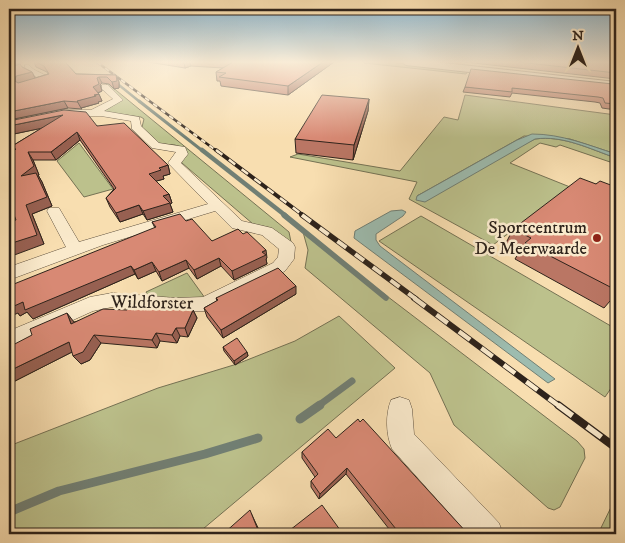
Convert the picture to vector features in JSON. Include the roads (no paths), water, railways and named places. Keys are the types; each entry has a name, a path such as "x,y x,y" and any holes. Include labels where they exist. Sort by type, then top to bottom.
{"street":[{"path":"93,114 119,100 105,87"},
{"name":"Wildforster","path":"9,340 90,304 104,301 112,300 176,306 205,304 283,264 286,259 287,248 267,231 237,225 174,162 182,154 181,150 156,146 136,127 134,118 74,112 52,116"},
{"path":"9,274 75,249 218,206"},
{"path":"54,211 75,249"},
{"path":"400,409 401,440 488,534"}],"waterway":[{"path":"122,87 140,102"},
{"path":"139,101 204,152"},
{"path":"202,150 286,216"},
{"path":"284,215 386,298"},
{"path":"318,406 352,381"},
{"path":"300,419 320,405"},
{"path":"9,512 59,491 205,454 258,438"}],"railway":[{"path":"131,87 218,152"},
{"path":"216,150 304,216"},
{"path":"302,215 416,299"},
{"path":"414,298 559,406"},
{"path":"558,405 616,448"}],"place":[{"name":"Sportcentrum De Meerwaarde","path":"597,238"}]}
